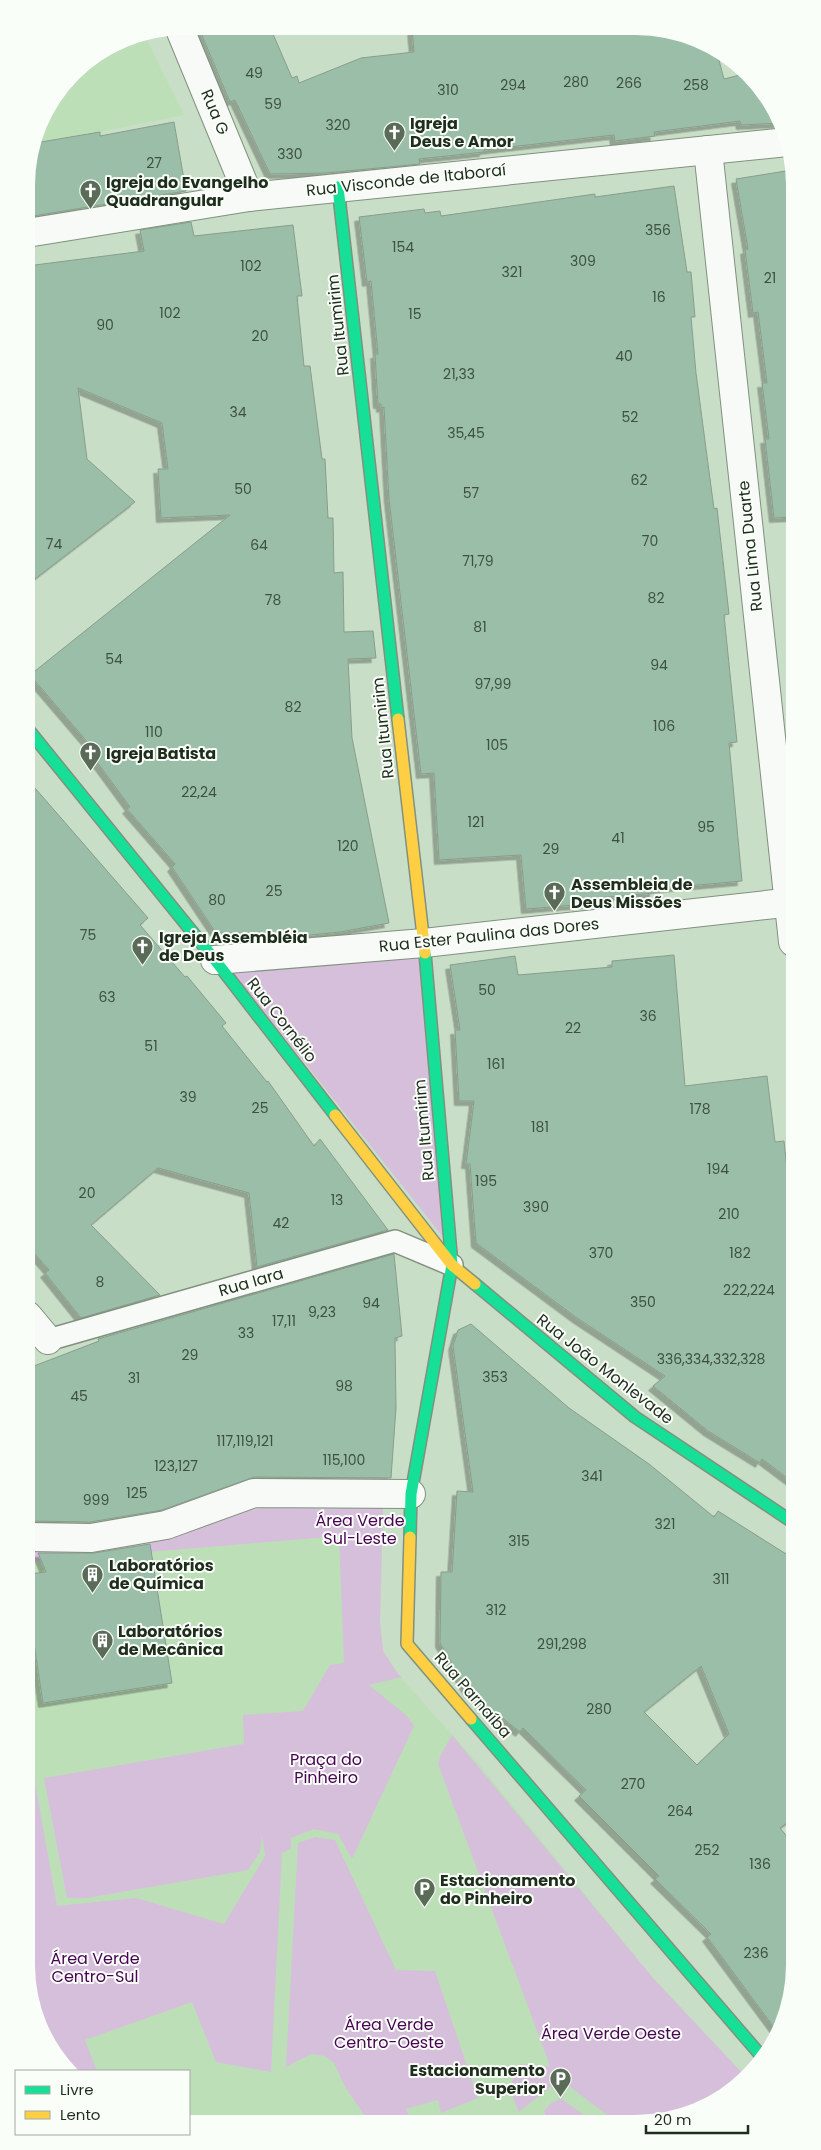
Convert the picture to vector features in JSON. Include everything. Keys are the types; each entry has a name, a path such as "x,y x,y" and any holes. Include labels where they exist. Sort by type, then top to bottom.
{"street":[{"name":"Rua G","path":"182,35 249,196"},
{"name":"Rua Visconde de Itaboraí","path":"35,232 249,196 780,143"},
{"name":"Rua Lima Duarte","path":"708,150 786,865"},
{"name":"Rua Itumirim","path":"338,187 424,943 452,1265"},
{"name":"Rua Cornélio","path":"35,737 215,960 452,1265"},
{"name":"Rua Ester Paulina das Dores","path":"215,960 424,943 786,902"},
{"name":"Rua Parnaíba","path":"452,1265 411,1494 407,1644 758,2052"},
{"name":"Rua João Monlevade","path":"452,1265 635,1418 786,1518"},
{"path":"35,1324 48,1340"},
{"path":"35,1537 91,1538 166,1525 254,1493 411,1494"}],"lane":[{"name":"Rua Iara","path":"48,1340 396,1241 452,1265"}],"shaded area":[{"path":"146,40 184,115 41,144 55,110 72,86 86,72 119,50"},
{"path":"383,1506 380,1621 383,1651 398,1674 482,1768 653,1978 741,2072 735,2078 711,2095 693,2104 655,2114 190,2115 190,2070 78,2070 72,2064 55,2040 46,2022 36,1984 35,1548 159,1538 195,1529"}],"green space":[{"path":"419,958 443,1237 228,966"},
{"path":"284,1506 383,1506 380,1621 383,1651 402,1677 369,1685 407,1716 414,1726 352,1859 338,1834 314,1829 291,1838 291,1849 282,1853 271,2072 216,2062 192,2002 85,2040 97,2070 78,2070 60,2048 46,2022 36,1984 35,1783 57,1906 136,1898 224,1924 265,1856 262,1835 260,1852 248,1870 87,1898 67,1898 44,1778 244,1744 243,1715 303,1711 330,1665 344,1663 339,1536 35,1561 35,1548 159,1538 195,1529 245,1510"},
{"name":"Área Verde Oeste","path":"452,1735 653,1978 741,2072 735,2078 711,2095 693,2104 655,2114 607,2115 565,2083 553,2085 519,2112 509,2088 520,2064 550,2066 438,1764 441,1754"},
{"name":"Área Verde Centro-Oeste","path":"315,1837 335,1840 396,1970 435,1971 478,2098 441,2113 438,2100 406,2109 408,2115 364,2115 345,2087 334,2063 325,2056 311,2054 286,2067 298,1843"},
{"path":"561,2098 584,2115 546,2115 544,2111 550,2104"}],"building":[{"path":"202,35 273,35 292,78 297,76 299,83 361,58 414,52 413,35 636,35 655,36 684,43 711,55 719,61 724,79 738,76 742,79 755,94 773,123 741,125 740,121 654,132 655,136 615,141 614,135 484,150 484,152 419,159 420,164 326,173 270,174 235,100 230,102"},
{"path":"174,122 186,191 35,216 35,175 41,142 100,132 100,136"},
{"path":"785,171 786,517 774,518 765,439 769,439 762,383 767,383 758,312 753,313 745,250 748,249 736,179"},
{"path":"674,186 687,272 691,272 695,317 691,317 696,373 714,509 717,508 729,614 724,615 737,742 729,743 742,881 654,889 654,893 587,899 587,904 526,909 521,855 439,860 434,773 421,774 389,499 384,407 381,408 381,404 378,404 375,354 378,354 371,281 367,282 359,217 424,209 425,213 440,211 441,216 595,194 595,197"},
{"path":"191,222 194,236 293,225 302,296 297,296 304,366 310,366 322,459 325,459 328,518 333,518 334,573 343,572 344,632 373,631 376,658 348,659 352,738 389,923 340,932 263,940 260,933 216,933 172,867 175,864 127,809 130,807 86,747 89,744 35,681 35,671 230,515 161,518 158,469 168,469 162,423 78,388 87,459 135,502 35,579 35,265 144,251 140,230"},
{"path":"35,788 148,918 140,925 185,977 187,976 226,1023 222,1026 268,1081 314,1146 320,1139 388,1230 257,1267 249,1193 158,1168 91,1225 160,1295 81,1318 45,1273 49,1270 35,1254"},
{"path":"674,955 685,1086 767,1076 775,1142 784,1141 786,1160 786,1477 762,1459 760,1463 708,1431 653,1386 665,1376 577,1318 476,1243 470,1164 466,1164 474,1101 459,1101 455,1030 460,1030 450,965 515,956 518,975 612,967 612,961"},
{"path":"394,1254 402,1336 395,1338 396,1408 391,1478 254,1477 162,1510 90,1522 35,1521 35,1366 99,1341 98,1339"},
{"path":"471,1324 569,1408 649,1464 714,1517 718,1511 786,1554 786,1824 780,1828 786,1835 786,1975 781,2004 773,2026 707,1937 711,1934 655,1879 659,1876 579,1796 586,1790 523,1728 520,1732 468,1691 440,1643 441,1572 452,1572 457,1491 473,1492 453,1346 458,1330","holes":["701,1666 729,1734 697,1765 644,1712"]},
{"path":"150,1544 172,1683 43,1703 35,1650 35,1573 46,1572 38,1553 94,1553"}],"traffic: fast":[{"path":"338,187 398,719"},
{"path":"35,738 215,960 335,1115"},
{"path":"410,1537 411,1494 452,1265 425,953"},
{"path":"475,1284 635,1417 786,1518"},
{"path":"471,1719 758,2052"}],"traffic: slow":[{"path":"398,719 425,953"},
{"path":"335,1115 452,1265 475,1284"},
{"path":"410,1537 407,1644 471,1719"}],"place":[{"name":"Igreja Deus e Amor","path":"394,151"},
{"name":"Igreja do Evangelho Quadrangular","path":"90,210"},
{"name":"Igreja Batista","path":"90,772"},
{"name":"Assembleia de Deus Missões","path":"555,912"},
{"name":"Igreja Assembléia de Deus","path":"143,965"},
{"name":"Laboratórios de Química","path":"93,1593"},
{"name":"Laboratórios de Mecânica","path":"102,1659"},
{"name":"Estacionamento do Pinheiro","path":"424,1908"},
{"name":"Estacionamento Superior","path":"561,2098"}],"park label":[{"name":"Área Verde Sul-Leste","path":"360,1529"},
{"name":"Praça do Pinheiro","path":"326,1768"},
{"name":"Área Verde Centro-Sul","path":"95,1967"}]}
